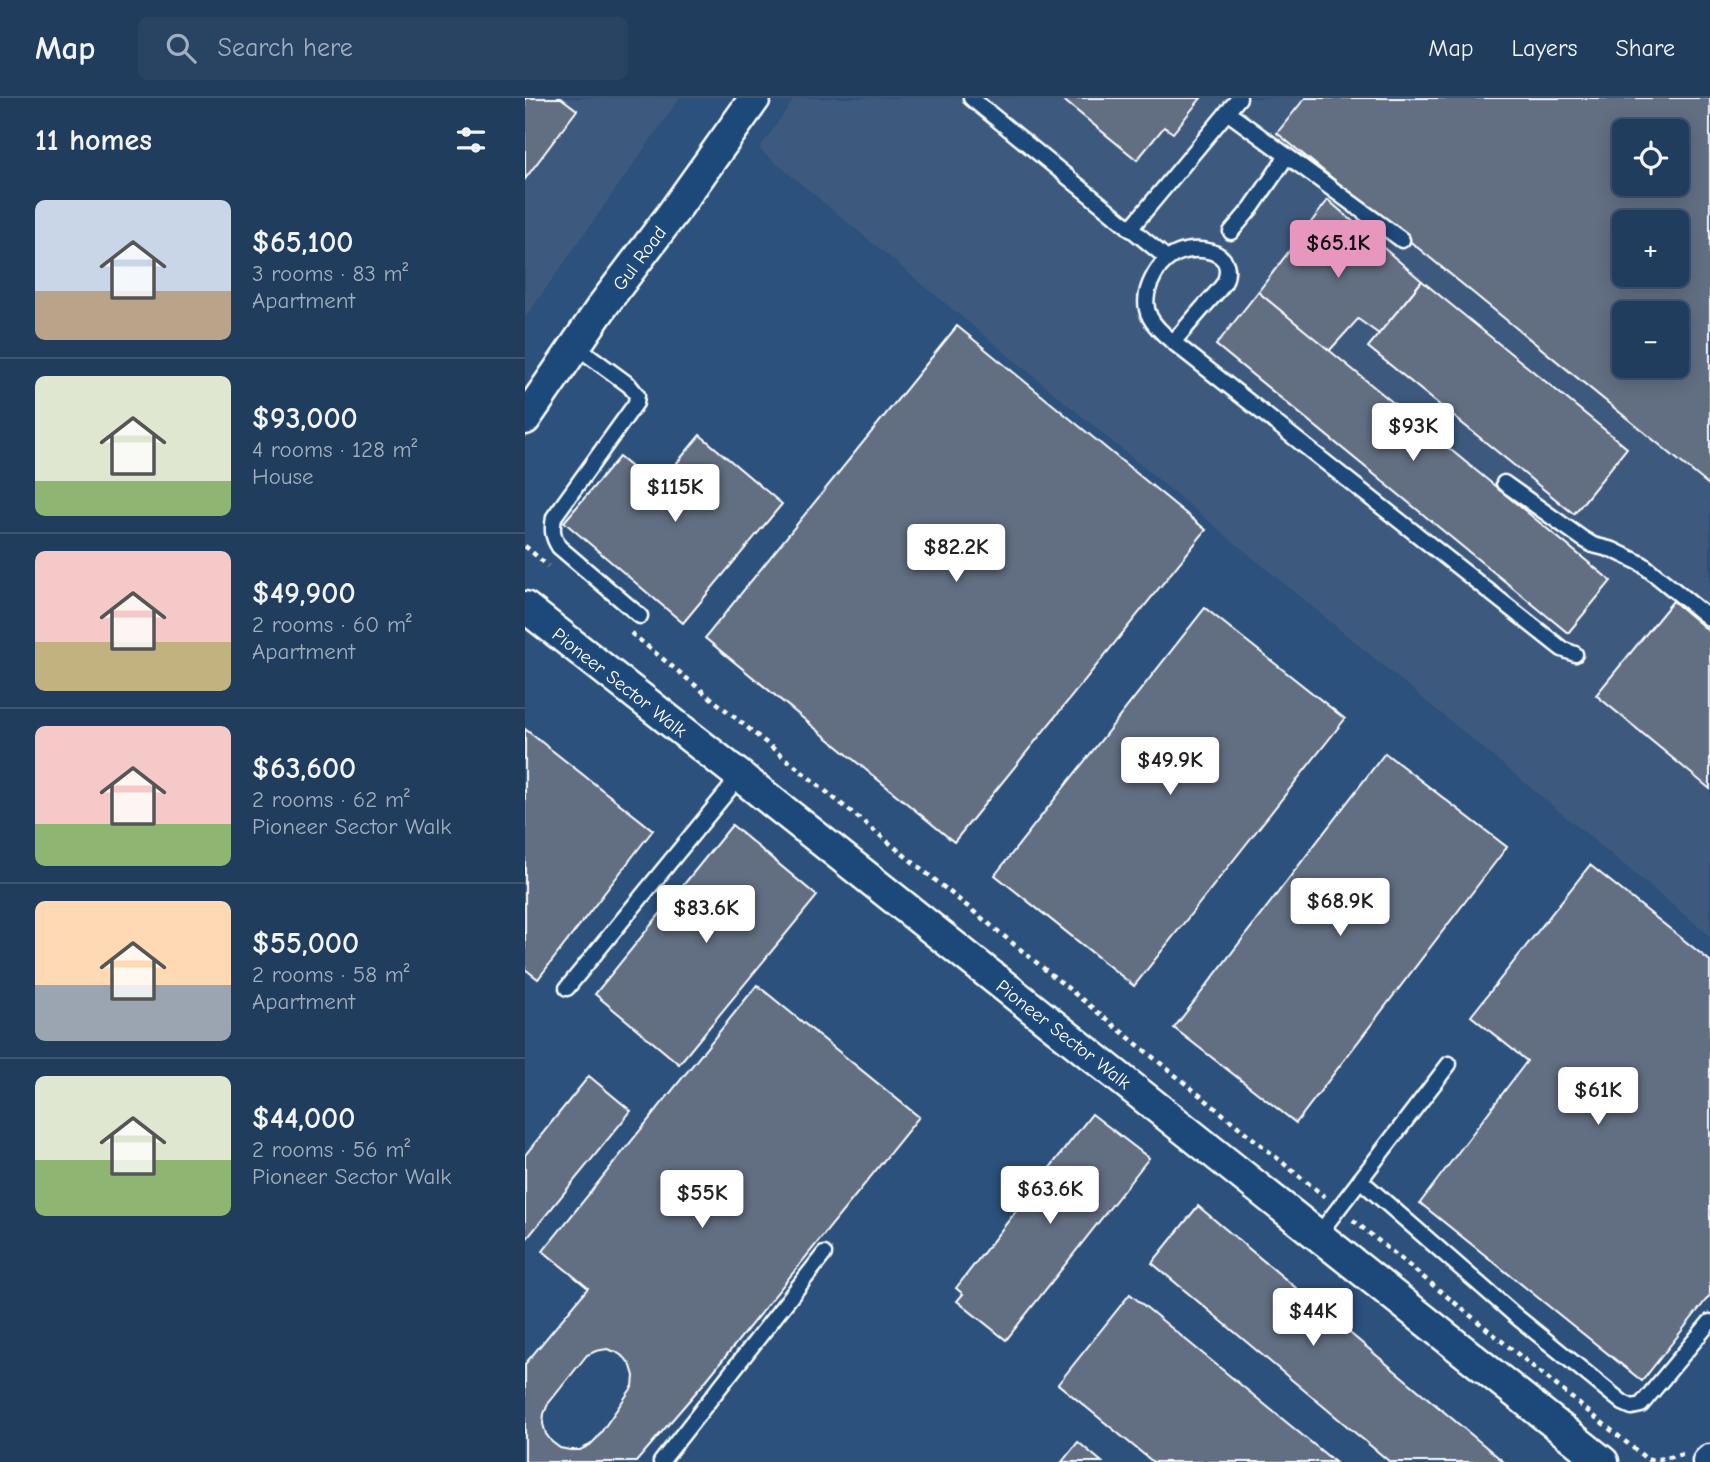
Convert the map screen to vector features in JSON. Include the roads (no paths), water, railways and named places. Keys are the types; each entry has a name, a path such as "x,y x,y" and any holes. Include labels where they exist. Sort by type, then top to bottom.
{"street":[{"name":"Gul Road","path":"525,419 604,304 755,98"},
{"name":"Pioneer Sector Walk","path":"525,607 1603,1462"}],"lane":[{"path":"971,98 1168,259"},
{"path":"1130,229 1239,98"},
{"path":"1227,112 1402,240"},
{"path":"1231,232 1287,156"},
{"path":"1173,342 1224,283 1225,264 1213,252 1193,249 1173,256 1155,273 1146,304 1149,316 1159,331 1562,649 1575,654"},
{"path":"576,346 629,385 637,396 636,403 554,517 552,532 559,547 640,616"},
{"path":"1504,483 1593,545 1613,550 1642,564 1710,618"},
{"path":"567,988 740,776"},
{"path":"1318,1236 1449,1064"},
{"path":"1360,1180 1517,1317 1623,1403 1632,1407 1641,1405 1710,1322"},
{"path":"661,1462 824,1254"}]}
